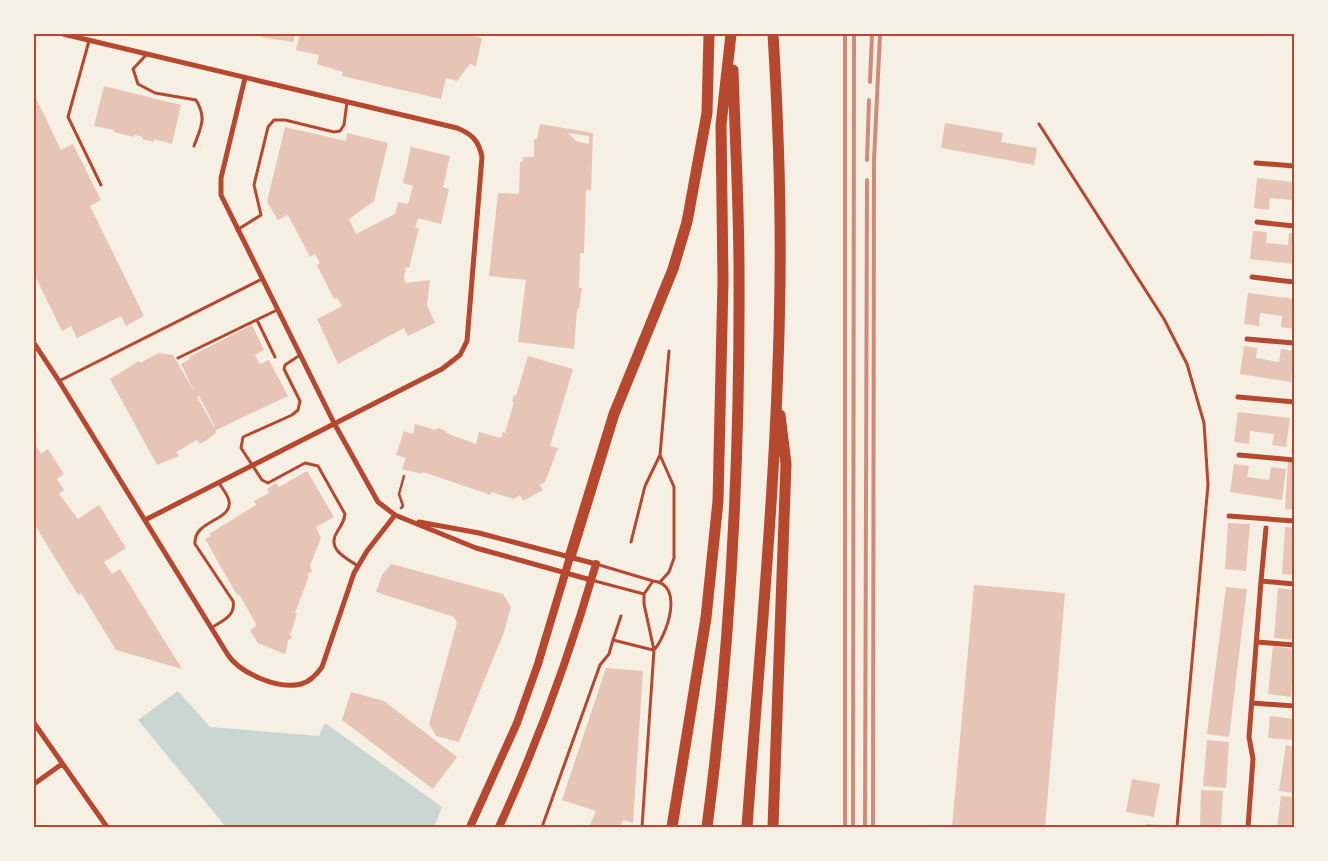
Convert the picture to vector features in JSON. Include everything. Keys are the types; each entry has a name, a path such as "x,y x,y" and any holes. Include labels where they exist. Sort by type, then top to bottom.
{"highway":[{"path":"570,557 614,414 673,269 687,222 707,113 709,34"},
{"path":"672,827 706,618 718,501 723,281 721,125 731,34"},
{"path":"707,827 715,764 729,594 738,422 739,271 731,34"},
{"path":"747,827 777,386 780,281 777,112 773,34"},
{"path":"773,827 786,464 777,386"}],"street":[{"path":"64,34 457,128 474,138 480,147 482,157 467,341 460,355 442,369 145,520"},
{"path":"245,78 220,178 221,195 277,310 369,489 378,502 395,515 476,548 591,580"},
{"path":"1256,163 1294,166"},
{"path":"1257,222 1294,226"},
{"path":"1252,277 1294,282"},
{"path":"1247,339 1294,343"},
{"path":"34,343 211,628 235,665 246,673 285,684 302,684 313,678 322,667 354,573 395,515"},
{"path":"1238,397 1294,402"},
{"path":"1239,455 1294,460"},
{"path":"1229,516 1294,521"},
{"path":"409,520 478,533 596,564 574,640 544,721 499,827"},
{"path":"1248,827 1253,759 1249,737 1266,528"},
{"path":"470,827 517,723 538,664 570,557"},
{"path":"1261,581 1294,584"},
{"path":"1257,642 1294,645"},
{"path":"1252,703 1294,706"},
{"path":"34,723 107,827"},
{"path":"34,784 62,764"}],"lane":[{"path":"89,40 68,117 100,185"},
{"path":"148,54 133,68 138,84 155,93 196,100 202,110 202,122 194,146"},
{"path":"237,230 261,215 254,185 268,127 274,120 285,120 334,132 340,131 344,125 348,102"},
{"path":"1038,124 1164,319 1188,364 1204,423 1208,485 1177,827"},
{"path":"59,381 262,279"},
{"path":"178,358 277,310"},
{"path":"257,320 276,357"},
{"path":"631,542 645,486 660,455 669,351"},
{"path":"300,355 285,365 284,369 300,401 298,410 292,415 243,437 241,448 262,480 268,483 304,463 318,466 345,514 344,522 336,532 334,547 338,554 358,566"},
{"path":"660,455 674,487 676,501 674,558 668,572 660,582"},
{"path":"211,628 232,614 233,601 195,544 194,537 197,531 225,512 229,506 229,500 219,483"},
{"path":"596,564 660,582 667,588 672,603 660,643 654,650"},
{"path":"591,580 644,594"},
{"path":"642,827 654,650 644,604 644,594 653,581"},
{"path":"542,827 600,665 609,654 621,616"},
{"path":"613,640 654,650"}],"path":[{"path":"403,506 399,494 404,476"}],"shaded area":[{"path":"178,691 210,727 319,736 325,723 442,807 434,827 226,827 138,720"}],"building":[{"path":"261,34 295,34 293,42 261,37"},
{"path":"300,34 465,34 482,38 476,66 470,64 457,81 446,78 441,99 342,76 343,72 317,64 319,55 296,50"},
{"path":"104,86 181,105 172,144 154,139 153,142 142,139 143,137 135,135 134,137 94,126"},
{"path":"34,94 61,150 73,144 101,200 90,206 144,316 126,326 121,316 77,338 71,326 62,331 34,274"},
{"path":"945,123 1003,133 1001,142 1037,148 1034,165 941,148"},
{"path":"540,124 593,133 591,190 586,190 584,253 580,253 579,288 582,288 579,309 577,309 574,349 518,342 526,280 489,276 498,193 519,194 520,162 523,162 523,157 534,157 534,139 537,139","holes":["568,133 589,136 589,144 576,141"]},
{"path":"285,127 346,141 347,133 388,143 374,201 349,219 356,234 395,214 398,202 408,204 413,186 403,183 411,147 450,156 443,187 449,189 441,224 418,218 415,228 419,228 409,268 406,267 404,277 405,283 430,280 427,305 435,323 408,336 404,328 338,364 317,319 342,306 337,298 334,299 317,265 320,263 315,254 310,257 288,215 278,220 267,202"},
{"path":"1257,178 1294,182 1294,212 1291,212 1292,200 1270,198 1269,210 1254,208"},
{"path":"1253,231 1267,232 1266,243 1288,245 1289,233 1294,233 1294,264 1250,259"},
{"path":"1248,293 1294,299 1294,329 1281,327 1282,316 1260,313 1259,326 1244,324"},
{"path":"252,325 264,350 255,355 260,364 269,360 288,396 216,430 216,433 200,444 197,440 176,452 179,456 157,465 110,379 139,361 140,363 159,353 173,355 195,393 181,364 190,359 189,357","holes":["199,396 214,427 197,397"]},
{"path":"1244,346 1257,348 1256,358 1279,362 1281,349 1294,351 1291,382 1240,374"},
{"path":"528,356 573,369 550,446 558,448 545,482 540,485 543,490 523,501 520,495 514,499 491,492 491,495 423,472 422,474 402,469 406,458 396,455 404,431 413,434 415,424 435,430 438,428 446,433 476,444 479,432 501,438 503,432 505,433 514,402 512,402 514,395 516,396"},
{"path":"1238,412 1290,418 1286,447 1272,445 1274,434 1250,431 1249,444 1234,442"},
{"path":"1293,437 1294,453 1291,453"},
{"path":"37,447 41,454 48,449 64,474 57,479 64,490 59,494 78,519 99,505 126,548 104,562 112,574 120,569 182,669 116,650 81,593 78,595 36,527 34,529 34,448"},
{"path":"1288,461 1294,462 1294,510 1285,509"},
{"path":"1234,464 1249,466 1247,477 1269,480 1271,467 1286,469 1282,500 1230,492"},
{"path":"307,471 334,517 316,527 321,538 310,566 312,571 307,575 309,576 295,613 297,613 291,633 289,632 292,638 287,641 285,654 258,643 250,630 256,624 205,539 211,536 209,534 256,505 254,501 269,493 267,489 276,483 279,487"},
{"path":"1228,523 1250,524 1246,571 1225,569"},
{"path":"1285,527 1294,528 1294,575 1282,574"},
{"path":"391,564 503,594 511,607 504,632 459,742 436,736 429,724 457,623 454,617 376,592 382,575"},
{"path":"974,585 1065,593 1045,827 952,827"},
{"path":"1226,587 1247,589 1229,737 1207,734"},
{"path":"1278,588 1294,590 1294,640 1274,638"},
{"path":"1273,646 1294,649 1291,697 1268,694"},
{"path":"606,668 643,671 633,823 623,820 620,827 589,827 596,811 562,800"},
{"path":"351,692 384,701 457,757 433,789 342,720"},
{"path":"1270,716 1294,719 1294,740 1268,738"},
{"path":"1207,740 1229,742 1226,788 1203,786"},
{"path":"1286,745 1294,747 1294,793 1279,791"},
{"path":"1132,779 1160,784 1154,817 1126,812"},
{"path":"1201,790 1223,791 1221,827 1200,827"},
{"path":"1281,796 1294,797 1294,827 1277,827"},
{"path":"1146,824 1162,825 1161,827 1146,827"}],"railway":[{"path":"845,34 845,827"},
{"path":"853,827 854,34"},
{"path":"870,82 872,34"},
{"path":"873,827 874,160 880,34"},
{"path":"867,160 869,100"},
{"path":"865,827 867,180"}]}
